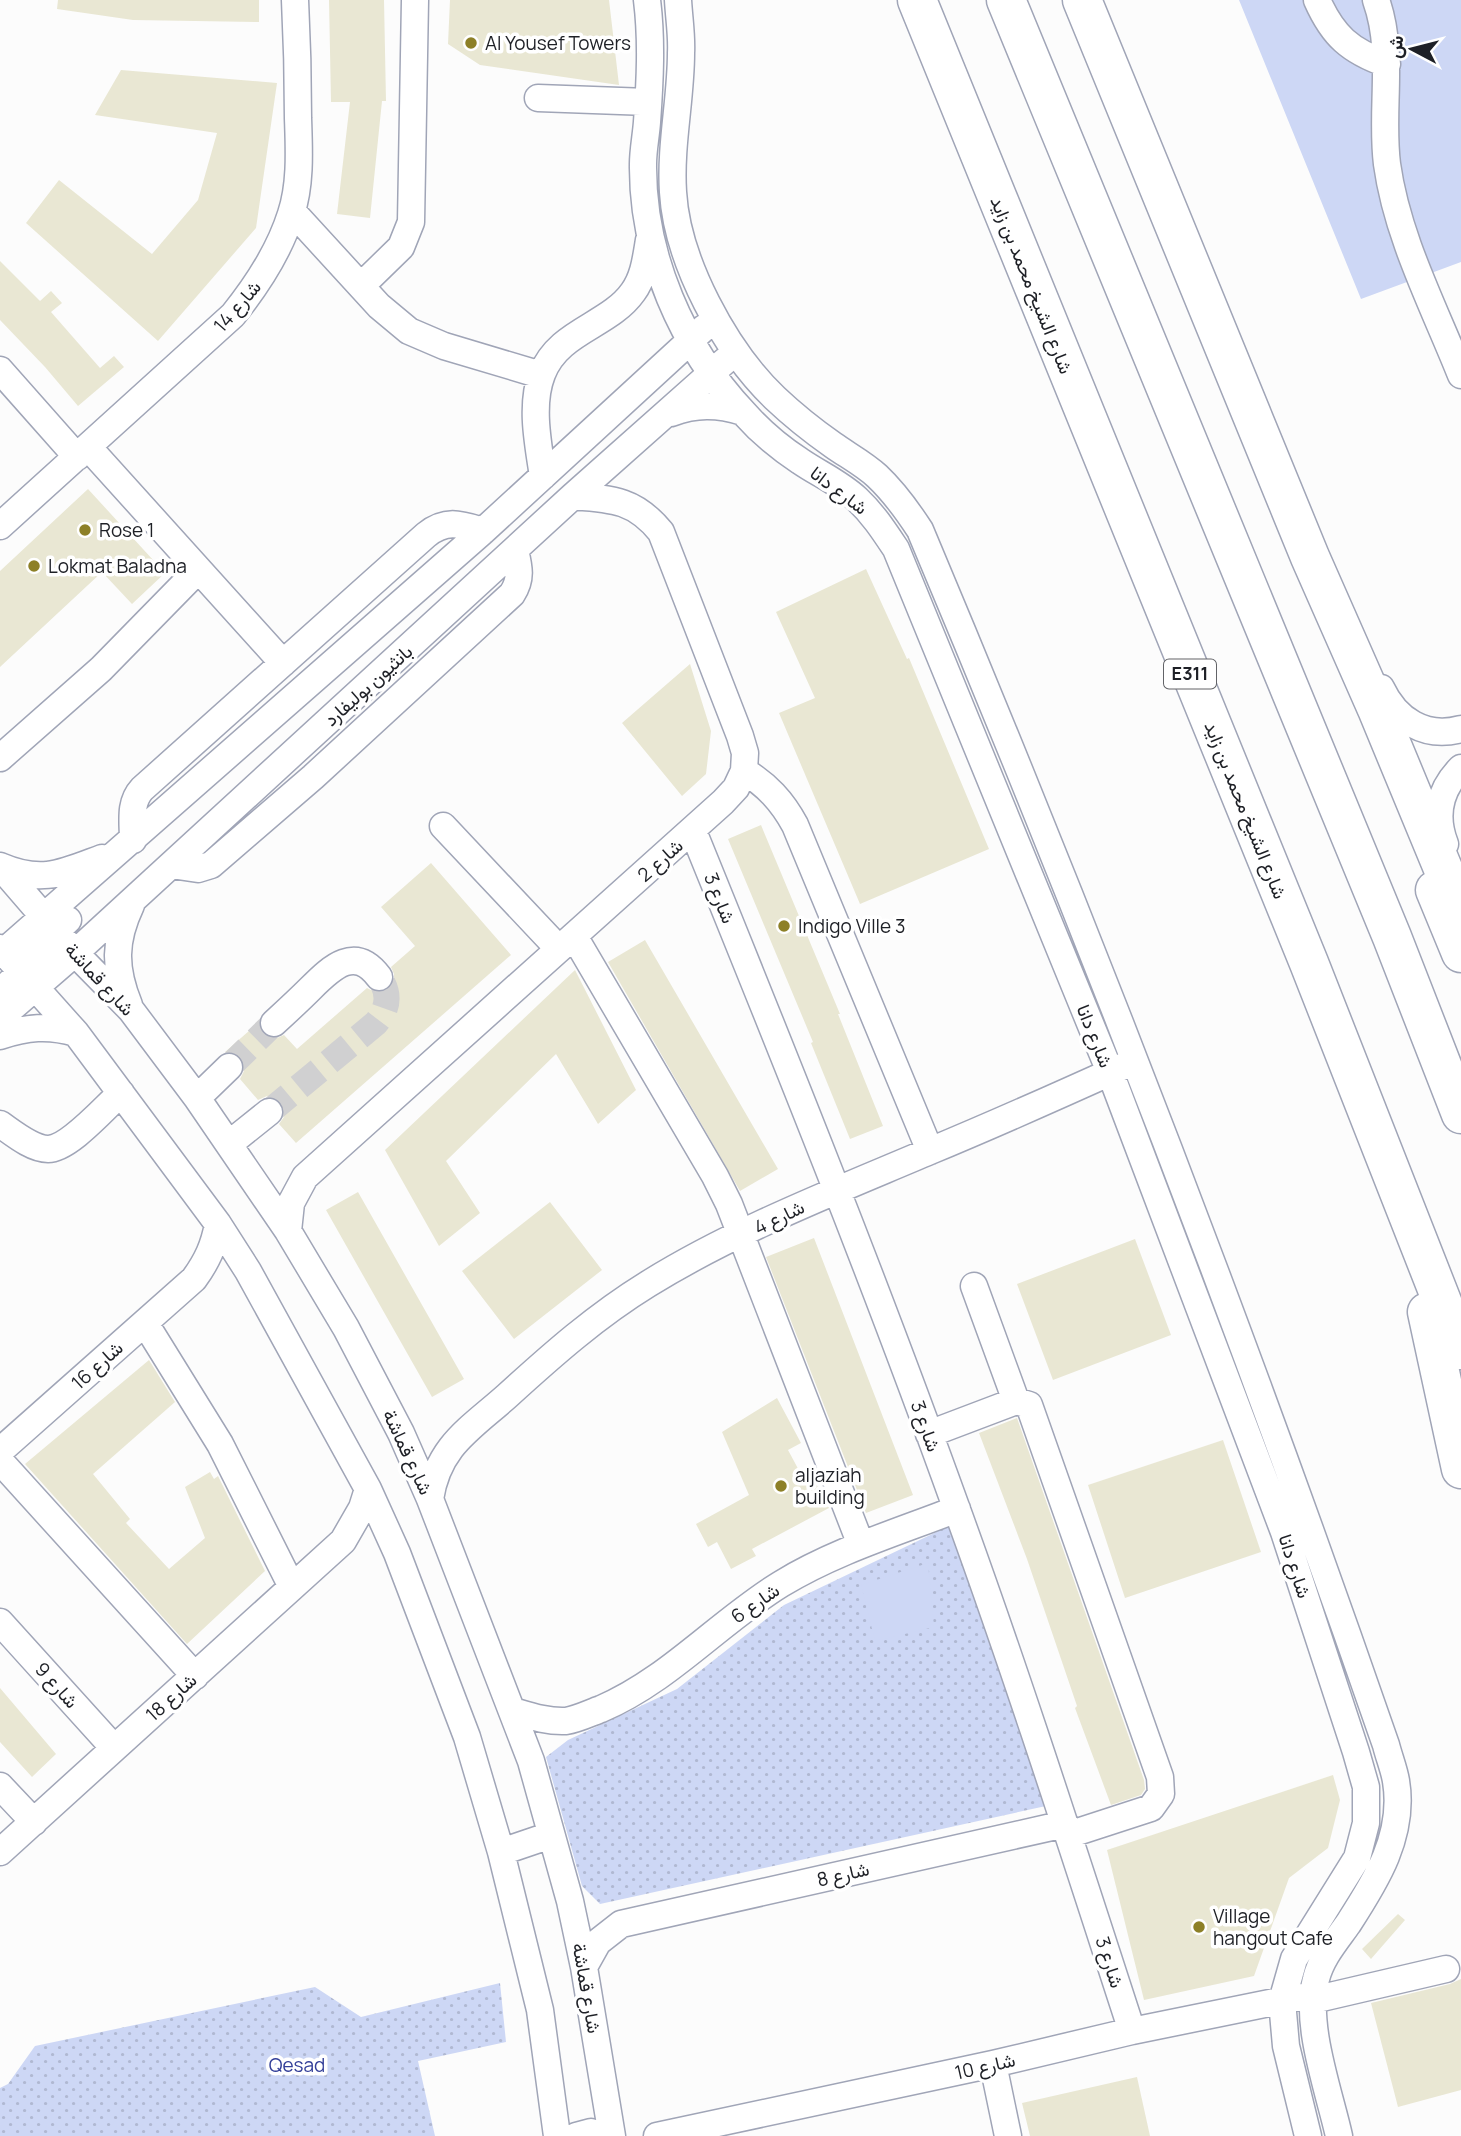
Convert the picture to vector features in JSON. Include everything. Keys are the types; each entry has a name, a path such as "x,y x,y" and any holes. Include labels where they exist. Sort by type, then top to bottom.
{"highway":[{"name":"شارع الشيخ محمد بن زايد","path":"916,0 1304,950 1461,1350"},
{"path":"1006,0 1392,937 1461,1114"},
{"path":"1082,0 1310,557 1377,709 1461,912"},
{"path":"1336,617 1364,715 1461,953"},
{"path":"1405,1208 1461,1469"}],"street":[{"name":"شارع 14","path":"0,526 233,315 258,284 278,249 292,211 298,182 295,0"},
{"path":"360,286 401,247 411,222 415,0"},
{"name":"شارع دانا","path":"647,0 651,68 643,161 644,198 650,235 664,283 691,340 712,373 743,412 769,438 856,498 878,522 896,550 1110,1072 1284,1532 1366,1787 1366,1823 1357,1858 1294,1959 1282,2001 1286,2046 1308,2136"},
{"name":"شارع دانا","path":"678,0 681,54 673,156 676,216 686,256 716,318 761,385 816,433 875,474 900,499 920,530 1135,1061 1308,1521 1386,1745 1396,1782 1396,1821 1387,1858 1369,1892 1323,1960 1316,1976 1313,1997 1315,2038 1339,2136"},
{"path":"1317,0 1329,25 1345,43 1364,56 1387,64"},
{"path":"1376,0 1386,41 1384,133 1392,193 1400,222 1461,375"},
{"path":"538,98 648,102"},
{"path":"292,211 393,320 426,340 541,375"},
{"path":"543,476 537,425 541,375 560,346 622,304 633,292 641,277 650,235"},
{"name":"بانثيون بوليفارد","path":"1,952 50,924 127,845 483,531 716,318"},
{"name":"بانثيون بوليفارد","path":"0,1018 28,979 75,953 573,496 736,351"},
{"path":"0,370 198,570 283,663"},
{"path":"666,415 684,408 704,405 724,406 743,412"},
{"path":"573,496 618,500 649,518 661,532 740,736 745,753 744,771 774,793 790,817 930,1151"},
{"path":"0,866 20,875 43,877 66,872 127,845 137,794 434,528 452,523 483,531"},
{"path":"1310,557 1349,615 1382,691 1398,715 1423,729 1438,732 1461,729"},
{"path":"0,758 101,670 198,570"},
{"path":"1461,768 1443,793 1439,821 1461,885"},
{"name":"شارع 2","path":"288,1231 291,1203 305,1177 693,831 736,788 744,771"},
{"path":"0,992 28,979 37,946 50,924 151,844 171,806"},
{"path":"443,826 566,942 715,1176 742,1235 861,1545"},
{"name":"شارع 3","path":"693,831 837,1188 957,1510 1067,1829 1132,2031"},
{"name":"شارع قماشة","path":"0,866 75,953 131,1010 251,1174 346,1328 401,1433 430,1499 531,1761 570,1901 584,1967 612,2136"},
{"path":"131,1010 120,983 117,954 121,925 134,898"},
{"path":"1,952 76,1032 218,1224 248,1270 368,1489 397,1553 467,1737 501,1852 540,2010 556,2136"},
{"path":"274,1023 342,962 363,963 370,966 379,977"},
{"path":"0,1036 38,1026 76,1032"},
{"name":"شارع 4","path":"430,1499 439,1464 461,1436 561,1346 648,1284 694,1258 837,1188 930,1151 1135,1061"},
{"path":"197,1098 229,1067"},
{"path":"0,1124 28,1143 48,1149 66,1143 121,1093"},
{"path":"229,1144 269,1112"},
{"path":"251,1174 278,1181 305,1177"},
{"name":"شارع 16","path":"0,1451 194,1279 210,1254 218,1224"},
{"name":"شارع 16","path":"194,1279 211,1272 248,1270"},
{"path":"929,1434 1016,1401 974,1286"},
{"path":"145,1323 220,1444 292,1587"},
{"name":"شارع 8","path":"584,1967 598,1942 621,1924 1067,1829 1151,1808 1161,1794 1162,1786 1033,1411 1023,1401 1016,1401"},
{"path":"401,1433 415,1439 431,1441 461,1436"},
{"path":"0,1461 195,1676"},
{"name":"شارع 18","path":"0,1852 343,1541 358,1517 368,1489"},
{"name":"شارع 6","path":"513,1711 548,1720 566,1721 588,1714 629,1695 654,1679 750,1605 813,1566 861,1545 957,1510"},
{"path":"343,1541 362,1540 380,1544 397,1553"},
{"name":"شارع 9","path":"0,1622 114,1748"},
{"name":"شارع 6","path":"531,1761 540,1746 566,1721"},
{"path":"0,1786 34,1822"},
{"path":"501,1852 551,1835"},
{"path":"570,1901 593,1917 621,1924"},
{"name":"شارع 10","path":"657,2136 719,2130 1132,2031 1446,1969"},
{"path":"993,2064 1008,2136"},
{"path":"576,2136 591,2133 603,2136"}],"green space":[{"path":"1239,0 1461,0 1461,262 1361,299"},
{"path":"949,1526 1046,1806 600,1904 582,1886 546,1757 568,1740 677,1689 784,1605"},
{"path":"928,1563 934,1627 875,1641 861,1585"},
{"name":"Qesad","path":"500,1983 506,2042 418,2061 435,2136 0,2136 0,2088 8,2084 35,2046 315,1987 361,2017"}],"building":[{"path":"58,0 259,0 259,22 133,20 57,9"},
{"path":"329,0 384,0 386,101 382,101 370,218 337,214 350,102 331,102"},
{"name":"Al Yousef Towers","path":"450,0 609,0 619,85 480,65 448,44"},
{"path":"121,70 277,83 256,228 158,341 26,223 59,180 152,254 198,200 217,133 95,115"},
{"path":"0,261 40,301 51,291 62,303 51,312 100,368 114,356 124,367 78,406 0,320"},
{"name":"Rose 1","path":"88,489 165,573 132,604 102,572 0,667 0,571"},
{"path":"866,569 907,659 909,658 989,849 860,904 779,713 815,698 776,612"},
{"path":"690,664 711,731 706,774 682,796 622,723"},
{"name":"Indigo Ville 3","path":"761,825 840,1014 883,1126 850,1139 811,1043 813,1042 728,839"},
{"path":"431,863 511,955 296,1143 279,1124 285,1110 282,1103 267,1096 258,1100 240,1079 244,1071 241,1057 234,1052 225,1052 259,1022 263,1034 269,1038 284,1035 297,1049 367,988 375,992 389,989 394,981 391,967 415,946 381,907"},
{"path":"645,940 778,1169 740,1191 608,962"},
{"path":"575,970 636,1090 598,1124 556,1054 446,1161 480,1213 439,1246 385,1150"},
{"path":"358,1192 464,1379 432,1397 326,1210"},
{"path":"550,1202 602,1270 514,1339 462,1271"},
{"path":"814,1238 913,1495 866,1513 766,1257"},
{"path":"1135,1239 1171,1335 1053,1380 1017,1284"},
{"path":"149,1360 175,1402 93,1474 130,1519 126,1523 169,1569 205,1538 185,1487 210,1472 214,1479 218,1476 265,1571 187,1644 25,1464"},
{"name":"aljaziah building","path":"777,1398 801,1443 788,1450 802,1476 810,1472 829,1508 752,1549 756,1556 731,1569 717,1542 708,1547 696,1524 749,1495 722,1432"},
{"path":"1017,1418 1144,1780 1145,1789 1141,1795 1111,1805 1075,1708 1077,1706 1027,1559 979,1433"},
{"path":"1223,1440 1261,1552 1125,1598 1088,1485"},
{"path":"0,1688 56,1754 32,1777 0,1742"},
{"name":"Village hangout Cafe","path":"1333,1775 1340,1800 1328,1848 1289,1878 1254,1976 1144,2000 1107,1850"},
{"path":"1398,1914 1405,1920 1371,1959 1362,1949"},
{"path":"1461,1979 1461,2090 1398,2107 1371,2003"},
{"path":"1137,2077 1150,2136 1030,2136 1022,2103"}],"tunnel":[{"path":"269,1112 376,1023 386,1006 385,989 379,977"},
{"path":"229,1067 274,1023"}],"place":[{"name":"Al Yousef Towers","path":"471,43"},
{"name":"Rose 1","path":"85,530"},
{"name":"Lokmat Baladna","path":"34,566"},
{"name":"Indigo Ville 3","path":"784,926"},
{"name":"aljaziah building","path":"781,1486"},
{"name":"Village hangout Cafe","path":"1199,1927"}]}
